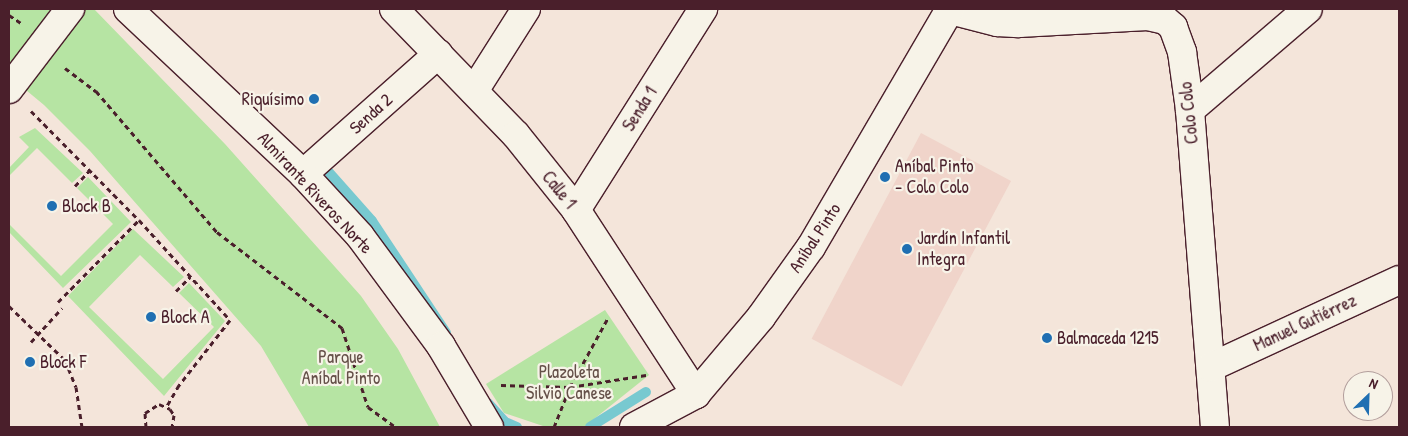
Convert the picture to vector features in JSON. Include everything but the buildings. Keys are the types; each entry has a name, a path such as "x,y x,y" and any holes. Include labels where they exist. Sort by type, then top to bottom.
{"street":[{"path":"9,89 70,9"},
{"name":"Almirante Riveros Norte","path":"128,9 304,174 360,236 428,328 489,427"},
{"name":"Calle 1","path":"394,9 516,135 576,210 692,388"},
{"path":"474,91 526,9"},
{"name":"Senda 1","path":"576,210 703,9"},
{"name":"Colo Colo","path":"950,9 997,22 1019,23 1156,17 1173,27 1178,38 1190,110 1215,427"},
{"name":"Aníbal Pinto","path":"634,427 692,388 741,344 811,247 950,9"},
{"path":"1190,110 1308,9"},
{"name":"Senda 2","path":"304,174 438,54"},
{"name":"Manuel Gutiérrez","path":"1211,366 1399,280"}],"path":[{"path":"9,15 39,35 64,67 96,91 217,232 342,328 368,407 396,427"},
{"path":"9,89 139,220 230,320 179,385 167,406"},
{"path":"75,186 90,170"},
{"path":"58,302 139,220"},
{"path":"176,291 190,277"},
{"path":"554,427 570,387 625,286"},
{"path":"9,306 65,360 76,387 82,427"},
{"path":"31,342 62,308"},
{"path":"494,385 570,387 649,375 692,388"},
{"path":"146,427 145,413 150,407 167,406"},
{"path":"167,406 174,415 172,427"}],"shaded area":[{"path":"921,133 1011,181 902,387 812,339"}],"green space":[{"name":"Parque Aníbal Pinto","path":"9,9 94,9 225,144 361,296 398,349 440,427 309,427 261,346 90,151 44,105 9,76"},
{"path":"35,128 83,173 72,183 37,148 9,176 9,168 29,147 19,137"},
{"path":"88,177 131,222 63,288 9,232 9,224 61,276 113,224 77,188"},
{"path":"133,229 184,277 173,287 140,255 89,307 163,379 214,327 179,293 189,283 225,321 164,396 68,296"},
{"name":"Plazoleta Silvio Canese","path":"605,310 649,375 584,427 546,427 504,413 486,384"}],"waterway":[{"path":"326,169 372,221 446,333"},
{"path":"590,427 646,392"},
{"path":"488,403 505,422 517,427"}],"place":[{"name":"Riquísimo","path":"314,99"},
{"name":"Aníbal Pinto - Colo Colo","path":"885,177"},
{"name":"Block B","path":"52,206"},
{"name":"Jardín Infantil Integra","path":"907,249"},
{"name":"Block A","path":"151,317"},
{"name":"Balmaceda 1215","path":"1047,338"},
{"name":"Block F","path":"30,362"}]}
